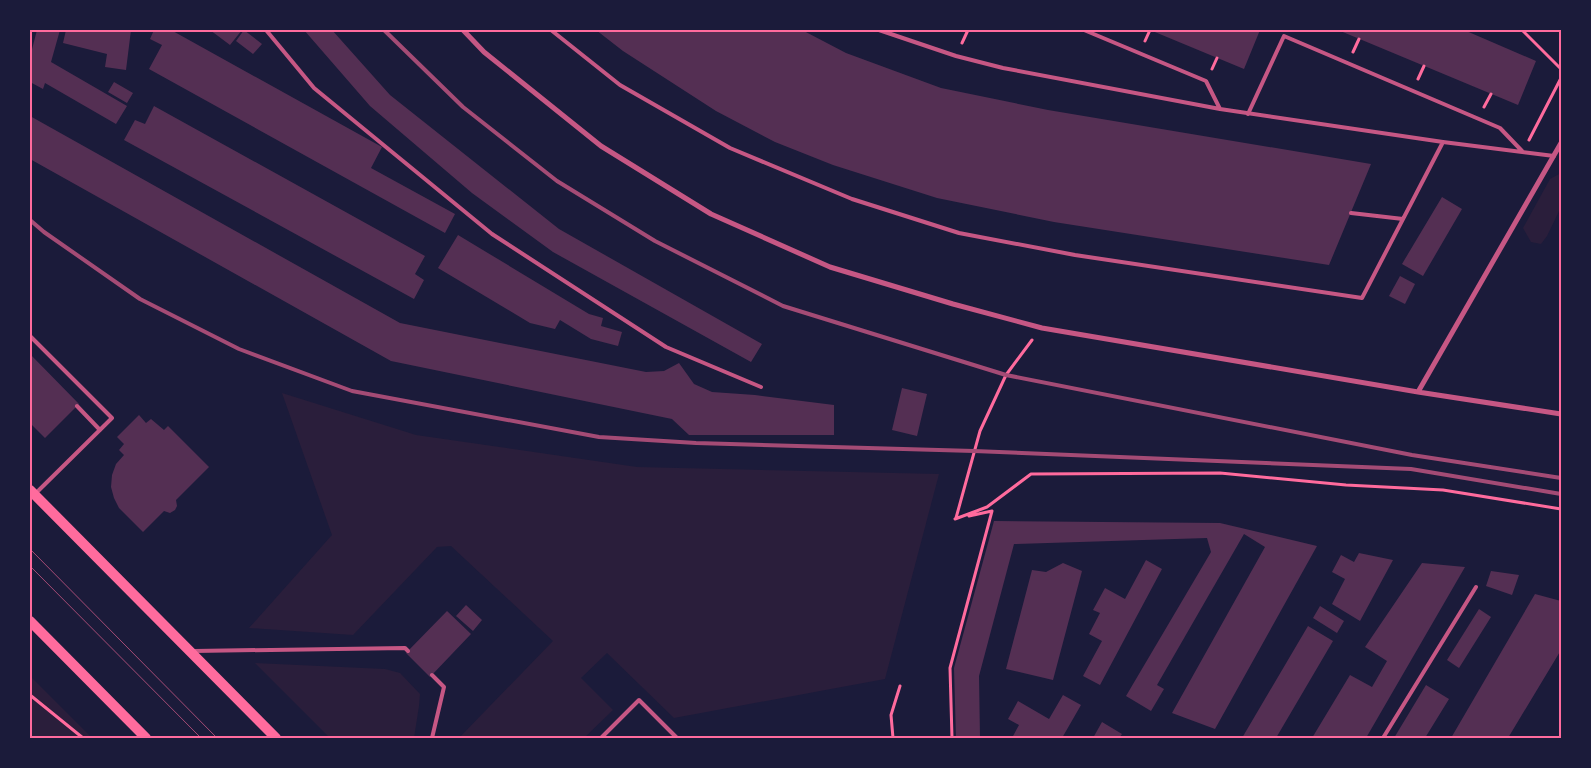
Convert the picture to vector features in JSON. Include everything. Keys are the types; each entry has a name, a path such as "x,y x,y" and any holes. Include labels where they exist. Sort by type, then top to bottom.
{"main road":[{"path":"32,493 276,738"},
{"path":"30,621 146,738"}],"street":[{"path":"463,30 484,52 601,146 711,214 830,267 953,304 1042,328 1418,392 1561,414"},
{"path":"1418,392 1561,143"}],"lane":[{"path":"266,30 314,88 492,234 666,347 761,387"},
{"path":"551,30 620,85 730,148 852,199 959,233 1075,255 1362,298 1442,142"},
{"path":"879,30 956,56 1003,68 1220,110 1554,156"},
{"path":"1084,30 1206,81 1220,110"},
{"path":"1248,114 1284,36 1500,128 1522,151"},
{"path":"1351,213 1403,219"},
{"path":"30,336 112,418 32,493"},
{"path":"77,406 100,430"},
{"path":"1383,738 1476,587"},
{"path":"190,651 405,648 408,651"},
{"path":"432,675 444,687 432,738"},
{"path":"601,738 638,700 677,738"}],"path":[{"path":"1522,30 1561,70"},
{"path":"1522,151 1561,78"},
{"path":"956,519 980,431 1006,375 1042,328"},
{"path":"956,519 987,507 1031,474 1220,473 1346,485 1443,490 1561,509"},
{"path":"952,738 950,668 992,511 956,519"},
{"path":"893,738 891,715 900,686"},
{"path":"30,695 83,738"}],"shaded area":[{"path":"1561,173 1561,207 1541,244 1531,242 1523,228 1550,179"},
{"path":"282,393 416,435 637,467 939,474 885,679 674,718 607,653 581,678 613,710 584,738 459,738 553,641 451,546 437,547 353,635 249,628 332,535"},
{"path":"255,663 385,669 400,673 420,694 414,738 330,738"},
{"path":"30,676 92,738 30,738"}],"building":[{"path":"37,30 60,30 51,62 127,106 116,124 45,83 43,89 30,82 30,57"},
{"path":"66,30 131,30 126,70 105,67 107,54 63,43"},
{"path":"154,30 171,30 382,147 371,168 455,214 445,233 149,69 162,45 150,39"},
{"path":"210,30 242,30 230,45"},
{"path":"244,30 262,44 253,54 236,41"},
{"path":"304,30 332,30 390,95 559,229 762,344 751,362 553,252 472,193 370,106"},
{"path":"596,30 802,30 846,53 941,88 1048,110 1371,164 1329,265 1054,222 937,198 833,165 775,142 716,111 623,51"},
{"path":"1150,30 1260,30 1244,69"},
{"path":"1338,30 1464,30 1536,61 1518,105"},
{"path":"114,82 133,93 127,103 108,92"},
{"path":"154,106 425,256 415,274 424,280 414,299 124,140 135,120 145,124"},
{"path":"30,116 400,323 646,372 664,371 679,363 694,384 712,392 755,395 834,405 834,435 689,435 672,419 391,361 30,159"},
{"path":"1442,197 1462,209 1423,276 1402,264"},
{"path":"458,235 589,314 603,318 601,326 622,332 618,346 591,339 560,320 555,329 530,323 438,268"},
{"path":"1400,276 1415,284 1405,304 1389,296"},
{"path":"30,354 79,404 45,438 30,423"},
{"path":"902,388 927,394 917,436 892,430"},
{"path":"139,415 146,423 151,419 164,430 168,426 209,467 176,500 177,506 175,510 170,513 164,511 143,532 119,508 111,487 112,475 116,464 124,455 119,450 124,444 117,437"},
{"path":"994,521 1220,523 1317,546 1215,729 1172,713 1265,547 1244,534 1157,685 1164,689 1151,711 1126,696 1211,552 1207,538 1014,544 979,676 980,738 956,738 954,668"},
{"path":"1359,553 1393,560 1360,621 1332,604 1345,579 1332,572 1341,555 1354,562"},
{"path":"1146,560 1162,569 1100,685 1083,676 1102,641 1089,634 1100,613 1093,610 1105,588 1125,599"},
{"path":"1063,563 1082,571 1053,680 1006,669 1032,570 1046,572"},
{"path":"1422,563 1465,567 1366,738 1312,738 1350,675 1372,687 1387,661 1365,647"},
{"path":"1491,571 1519,575 1512,595 1486,586"},
{"path":"1535,594 1561,601 1561,650 1508,738 1451,738"},
{"path":"466,605 482,620 473,631 456,616"},
{"path":"1320,606 1344,621 1337,633 1313,618"},
{"path":"1479,609 1491,617 1459,668 1447,660"},
{"path":"447,611 471,634 430,677 406,653"},
{"path":"1308,626 1333,641 1276,738 1242,738"},
{"path":"1426,685 1449,699 1425,738 1394,738"},
{"path":"1063,695 1081,705 1062,738 1012,738 1019,725 1008,719 1018,701 1049,719"},
{"path":"1102,722 1122,734 1119,738 1093,738"}],"tram line":[{"path":"30,549 217,738"},
{"path":"30,566 201,738"}],"railway":[{"path":"384,30 463,107 557,181 655,241 783,306 1006,375 1412,455 1561,478"},
{"path":"30,220 44,232 140,299 239,349 352,391 599,437 696,443 974,451 1411,469 1561,494"}]}
